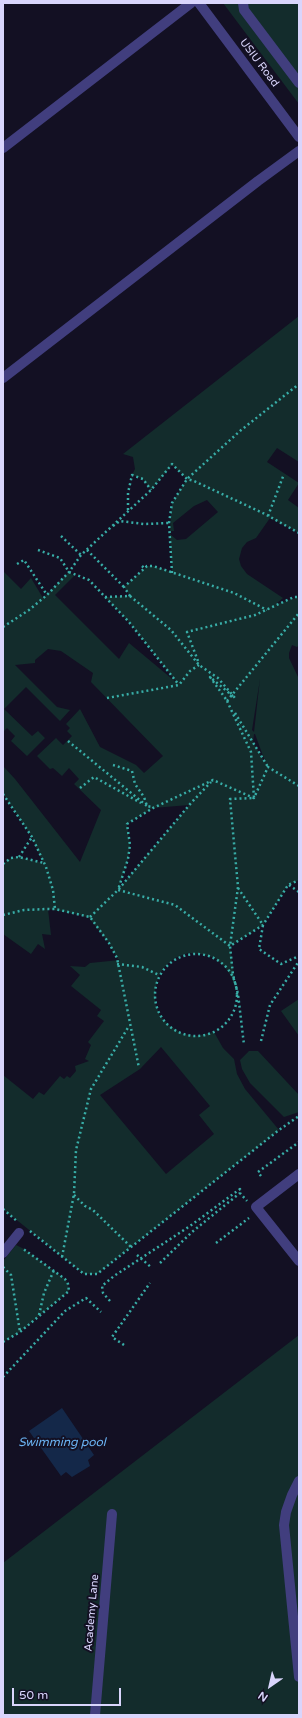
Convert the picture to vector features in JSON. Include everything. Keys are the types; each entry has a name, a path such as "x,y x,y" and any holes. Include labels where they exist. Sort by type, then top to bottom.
{"street":[{"path":"3,148 191,3"},
{"name":"USIU Road","path":"199,3 299,137"},
{"path":"243,3 244,10 299,83"},
{"path":"3,378 258,180 299,151"},
{"path":"299,1174 256,1207 299,1261"},
{"path":"3,1253 19,1233"},
{"path":"299,1481 286,1512 284,1526 299,1676"},
{"name":"Academy Lane","path":"96,1715 112,1514"}],"path":[{"path":"172,573 169,523 172,503 187,479 240,431 299,384"},
{"path":"3,626 29,610 47,595 69,572 81,555 151,490 172,464 187,479 268,516 299,533"},
{"path":"128,511 128,493 132,474 143,479 151,490"},
{"path":"268,516 284,474"},
{"path":"107,530 120,521 144,524 169,523"},
{"path":"61,536 81,555"},
{"path":"38,550 60,558 69,572 90,580 129,622 179,685"},
{"path":"87,550 124,587 130,596 171,630 200,665 218,678 236,698 210,677 228,701 268,767 299,786"},
{"path":"17,564 24,560 47,595"},
{"path":"124,587 147,566 153,566 234,593 267,610"},
{"path":"105,597 130,596"},
{"path":"200,665 187,632 255,615 294,597 299,597"},
{"path":"228,701 299,613"},
{"path":"107,698 179,685 190,671 200,665"},
{"path":"228,701 251,752 254,798"},
{"path":"68,741 147,806"},
{"path":"113,765 132,770 135,784 144,797 147,806"},
{"path":"254,798 268,767"},
{"path":"80,788 94,777 153,808"},
{"path":"118,890 128,859 130,845 127,824 153,808 213,780 254,798"},
{"path":"90,917 118,890 191,803 213,780"},
{"path":"3,794 32,838 44,863 53,890 56,909"},
{"path":"244,1045 238,994 233,975 230,946 238,887 230,799 254,798"},
{"path":"19,857 32,838"},
{"path":"3,864 11,858 19,857 44,863"},
{"path":"230,946 262,925 288,885 299,880"},
{"path":"288,885 299,892"},
{"path":"238,887 262,925 259,948 281,964 299,956"},
{"path":"118,890 175,905 230,946"},
{"path":"3,915 24,910 56,909 90,917 109,943 117,958 139,1068"},
{"path":"188,953 201,954 214,958 224,966 231,976 236,989 236,1002 230,1019 219,1030 210,1034 196,1036 183,1034 170,1026 160,1016 155,1003 155,990 159,975 166,965 176,958 188,953"},
{"path":"261,1041 270,1005 299,961"},
{"path":"117,964 142,967 159,975"},
{"path":"130,1025 91,1089 76,1150 74,1194 62,1257 84,1274 97,1274 299,1116"},
{"path":"261,1176 258,1172 299,1142"},
{"path":"110,1301 104,1293 102,1286 114,1276 190,1226 240,1189 240,1193 248,1203"},
{"path":"160,1263 192,1232 240,1193"},
{"path":"74,1194 85,1206 93,1210 131,1247"},
{"path":"216,1243 250,1217"},
{"path":"3,1342 20,1332 69,1291 68,1284 65,1279 24,1249 11,1243"},
{"path":"137,1255 152,1268"},
{"path":"3,1267 11,1275 20,1332"},
{"path":"39,1316 44,1293 54,1270"},
{"path":"124,1346 112,1337 150,1283"},
{"path":"3,1377 65,1311 86,1298 101,1312"}],"green space":[{"path":"223,3 299,3 299,104"},
{"path":"299,316 299,462 277,448 267,462 299,483 288,500 299,508 299,533 270,518 256,538 247,542 242,548 239,559 241,566 247,574 283,598 276,604 299,597 299,645 297,647 292,645 289,658 299,679 299,880 288,885 263,925 230,946 236,989 231,976 224,966 215,958 201,954 188,953 175,958 166,965 159,975 155,990 155,1003 160,1016 170,1026 183,1034 196,1036 214,1032 223,1048 234,1059 237,1074 245,1089 279,1130 97,1274 84,1274 3,1209 3,1075 33,1099 39,1092 44,1095 60,1076 64,1079 67,1076 70,1078 76,1071 75,1066 89,1061 85,1059 91,1045 88,1042 104,1021 97,1016 101,1010 71,986 80,975 70,966 85,967 90,963 120,960 89,918 80,915 48,909 51,935 42,934 45,949 38,944 31,954 3,934 3,864 11,858 19,857 43,863 32,837 3,794 3,766 15,779 80,862 101,810 74,784 79,779 69,768 62,776 53,768 50,769 37,756 56,738 63,745 72,736 67,731 70,728 66,724 80,709 100,747 136,765 144,773 163,756 91,682 93,673 61,651 48,649 35,660 35,663 15,665 57,707 70,710 60,721 26,687 4,709 32,736 38,731 45,738 27,756 11,741 15,736 7,728 3,732 3,571 21,589 31,578 43,598 69,572 74,576 55,595 119,659 129,643 177,683 129,622 105,597 130,596 124,587 147,566 153,566 172,572 170,534 177,540 186,539 218,512 207,500 194,506 173,523 174,531 170,531 172,503 187,479 172,465 151,490 143,479 132,475 135,469 133,457 123,454","holes":["260,679 254,732 252,730","255,734 266,764 253,742","189,805 119,888 128,859 130,845 127,824 153,808","161,1047 210,1106 199,1115 214,1134 166,1174 100,1095 140,1069"]},
{"path":"299,999 299,1036 281,1011"},
{"path":"249,1051 258,1051 299,1095 299,1112 284,1117 250,1083 242,1069 240,1060"},
{"path":"16,1245 24,1249 65,1279 68,1284 69,1291 20,1332 3,1342 3,1261"},
{"path":"299,1335 299,1715 3,1715 3,1563"}],"water":[{"name":"Swimming pool","path":"62,1408 94,1455 88,1460 90,1466 72,1477 66,1472 61,1476 29,1431"}]}
